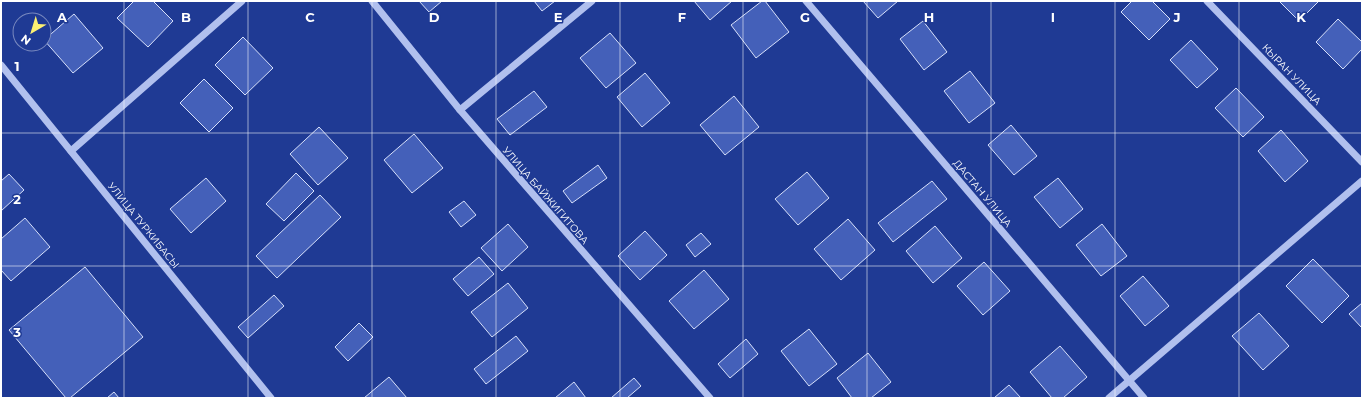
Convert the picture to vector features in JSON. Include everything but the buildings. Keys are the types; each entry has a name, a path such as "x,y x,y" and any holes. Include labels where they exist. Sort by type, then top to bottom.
{"street":[{"path":"71,151 242,1"},
{"name":"УЛИЦА БАЙЖИГИТОВА","path":"372,1 460,110 710,398"},
{"path":"460,110 592,1"},
{"name":"ДАСТАН УЛИЦА","path":"806,1 1144,398"},
{"name":"КЫРАН УЛИЦА","path":"1207,1 1362,162"},
{"name":"УЛИЦА ТУРКИБАСЫ","path":"1,65 271,398"},
{"path":"1110,398 1129,380 1362,181"}]}
